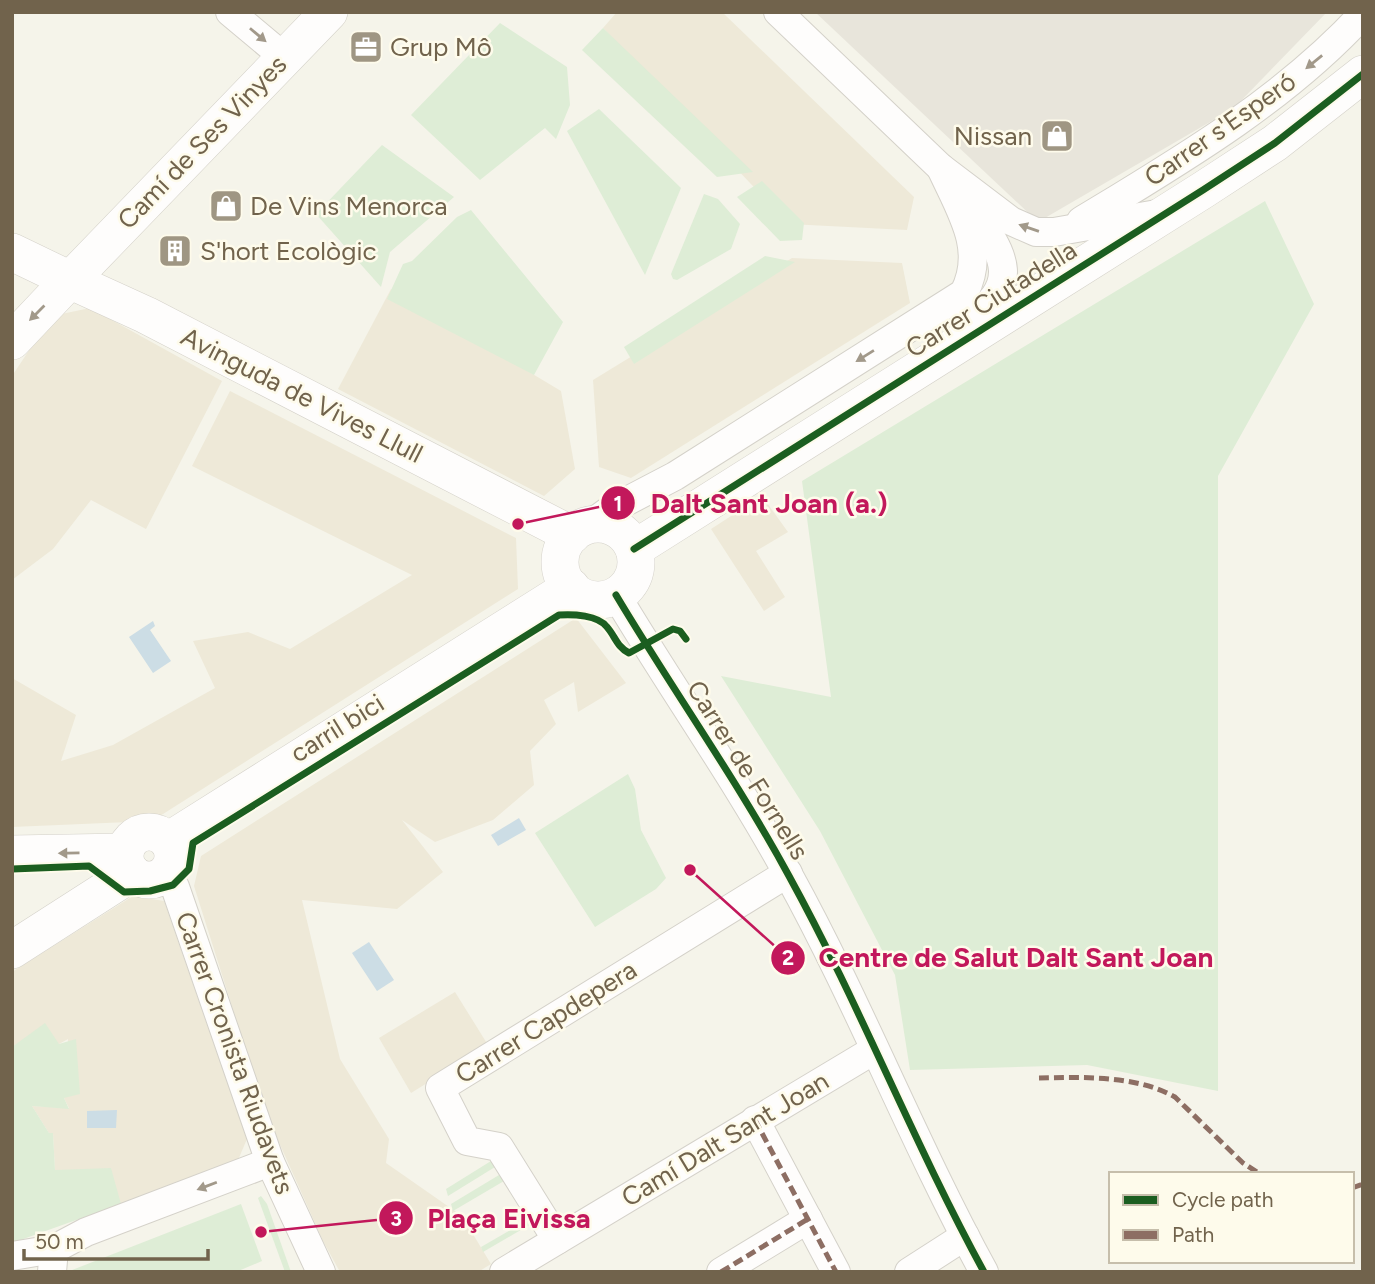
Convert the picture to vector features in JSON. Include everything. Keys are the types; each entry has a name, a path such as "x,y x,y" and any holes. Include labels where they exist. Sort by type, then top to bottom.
{"street":[{"path":"230,12 285,58"},
{"name":"Camí de Ses Vinyes","path":"12,341 138,206 329,12"},
{"path":"778,12 941,168 1011,221 1036,232 1067,230 1169,212"},
{"name":"Carrer s'Esperó","path":"1067,230 1267,101 1331,49 1363,14"},
{"name":"Carrer Ciutadella","path":"634,549 1275,143 1363,74"},
{"path":"894,384 910,361 977,315 999,295 1003,281 1004,260 994,240 941,168"},
{"name":"Carrer Ciutadella","path":"580,530 610,510 676,476 964,293 974,265 971,233 941,168"},
{"name":"Avinguda de Vives Llull","path":"12,252 158,321 524,511 580,530"},
{"path":"613,527 624,534 634,549 635,572 627,586 616,595 593,599 571,587 565,580 561,561 580,530 613,527"},
{"path":"12,950 571,587"},
{"name":"Carrer de Fornells","path":"616,595 788,873 860,1010 874,1050 984,1272"},
{"path":"12,853 148,860"},
{"name":"Carrer Cronista Riudavets","path":"148,860 175,887 270,1162 321,1272"},
{"name":"Carrer Capdepera","path":"557,1240 499,1147 467,1141 440,1088 788,873"},
{"name":"Camí Dalt Sant Joan","path":"506,1271 874,1050"},
{"path":"755,1120 836,1272"},
{"path":"12,1256 53,1260 86,1232 270,1162"},
{"path":"721,1272 808,1219"},
{"path":"909,1272 965,1236"}],"shaded area":[{"path":"617,12 722,12 914,197 907,230 789,224 603,28"},
{"path":"815,12 1327,12 1234,108 1038,222"},
{"path":"792,258 902,263 910,303 631,478 599,467 593,380"},
{"path":"391,289 561,391 575,469 544,496 338,389"},
{"path":"90,308 222,381 146,529 91,500 53,549 12,580 12,376 52,316"},
{"path":"230,391 516,538 518,589 152,821 12,827 12,678 76,715 61,761 113,745 215,688 193,641 248,632 290,649 412,575 192,466"},
{"path":"762,496 788,532 756,551 785,597 764,611 711,529"},
{"path":"576,618 626,683 578,712 574,682 544,700 556,724 530,751 534,785 493,820 435,842 402,820 443,872 397,909 302,900 340,1059 389,1139 386,1163 462,1216 491,1264 478,1272 340,1272 323,1241 265,1111 194,886 201,856"},
{"path":"153,621 155,626 150,630 171,661 153,673 129,637"},
{"path":"519,818 526,830 498,846 491,835"},
{"path":"133,896 164,901 247,1139 238,1160 119,1207 55,1170 53,1133 49,1133 32,1106 69,1108 64,1098 68,1039 59,1044 31,1035 12,1047 12,972"},
{"path":"369,942 394,980 377,991 352,953"},
{"path":"455,992 488,1045 411,1093 379,1038"},
{"path":"117,1110 116,1128 87,1128 87,1111"}],"green space":[{"path":"500,23 567,67 570,105 556,139 545,128 480,180 411,115"},
{"path":"603,28 753,172 717,177 582,50"},
{"path":"599,109 681,188 645,275 567,131"},
{"path":"382,145 454,197 390,252 381,287 316,214"},
{"path":"762,181 804,223 802,240 780,241 737,197"},
{"path":"704,194 718,199 740,224 731,249 677,280 673,279 671,274"},
{"path":"1265,201 1314,304 1218,476 1218,1091 1087,1065 910,1070 895,975 820,831 721,676 831,697 802,481"},
{"path":"471,210 563,322 534,375 387,299 403,264 412,261 457,217"},
{"path":"765,256 795,262 634,364 624,347"},
{"path":"628,774 635,789 641,830 666,878 656,889 595,927 535,833"},
{"path":"45,1023 59,1044 76,1039 80,1094 64,1098 69,1109 32,1106 49,1133 53,1133 55,1170 111,1168 121,1204 12,1243 12,1047"},
{"path":"491,1161 495,1167 448,1196 446,1189"},
{"path":"499,1175 504,1181 453,1211 451,1204"},
{"path":"261,1196 267,1204 291,1272 285,1272 258,1198"},
{"path":"241,1204 262,1261 236,1272 67,1272"},
{"path":"528,1220 531,1224 483,1252 481,1247"}],"marked path":[{"path":"1039,1078 1108,1079 1160,1090 1175,1097 1243,1163 1257,1172"},
{"path":"755,1120 836,1272"},
{"path":"1354,1187 1363,1184"},
{"path":"721,1272 808,1219"}],"cycle path":[{"path":"634,549 1203,190 1275,143 1363,74"},
{"path":"616,595 748,805 789,876 984,1272"},
{"name":"carril bici","path":"12,869 89,866 124,892 150,891 173,885 189,869 193,843 559,615 578,615 598,620 629,653 673,629 680,631 686,639"}],"place":[{"name":"Grup Mô","path":"366,47"},
{"name":"Nissan","path":"1057,136"},
{"name":"De Vins Menorca","path":"226,206"},
{"name":"S'hort Ecològic","path":"175,251"},
{"name":"Dalt Sant Joan (a.)","path":"518,524"},
{"name":"Centre de Salut Dalt Sant Joan","path":"690,870"},
{"name":"Plaça Eivissa","path":"261,1232"}]}
